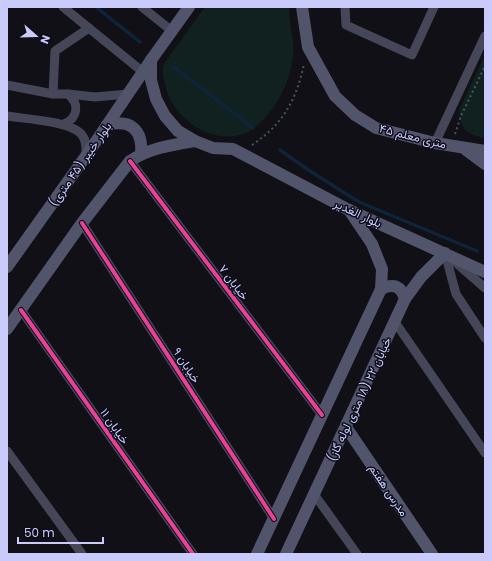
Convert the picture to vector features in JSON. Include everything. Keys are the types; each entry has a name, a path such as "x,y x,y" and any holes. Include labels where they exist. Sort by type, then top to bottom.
{"main road":[{"name":"بلوار خیبر (۴۵ متری)","path":"7,267 189,7"},
{"path":"302,7 308,47"},
{"name":"۴۵ متری معلم","path":"308,47 335,96 355,115 376,128 435,143 464,149 485,151"},
{"path":"151,60 151,80 156,99 165,116 178,131 195,141 213,148 233,149"},
{"path":"107,125 118,122 129,125 138,132 142,143 141,154"},
{"path":"7,329 82,223 130,161 141,154 158,148 195,141"},
{"name":"بلوار الغدیر","path":"233,149 349,210 485,272"},
{"path":"464,149 485,164"},
{"path":"257,554 381,289 382,269 372,244 349,210"},
{"name":"خیابان ۲۲ (۱۸ متری لوله گاز)","path":"286,554 406,299 421,277 445,253"},
{"path":"381,289 388,286 396,286 403,292 406,299"},
{"name":"مدرس هفتم","path":"346,427 432,554"}],"street":[{"path":"63,7 143,72"},
{"path":"142,7 172,31"},
{"path":"345,7 346,25 412,55 434,7"},
{"path":"53,94 55,51 89,28"},
{"path":"435,143 485,36"},
{"path":"7,85 53,94 96,97 128,94"},
{"path":"64,124 73,118 76,108 73,98 68,94"},
{"path":"7,116 64,124 74,128 82,135 86,143 86,156"},
{"name":"خیابان ۷","path":"130,161 322,415"},
{"name":"خیابان ۹","path":"82,223 274,519"},
{"path":"445,253 485,288"},
{"path":"445,253 456,294 485,338"},
{"name":"خیابان ۱۱","path":"21,310 193,554"},
{"path":"395,322 485,453"},
{"path":"7,451 82,554"},
{"path":"314,494 357,554"}],"path":[{"path":"233,149 252,145 268,133 279,122 290,105 301,79 308,47"},
{"path":"451,146 461,116 485,66"}],"shaded area":[{"path":"205,7 289,7 293,39 293,58 288,78 275,106 262,122 249,132 233,136 221,136 208,133 186,120 170,100 164,79 163,66"},
{"path":"485,55 485,138 473,135 466,130 461,122 459,110"}],"waterway":[{"path":"96,7 140,42"},
{"path":"174,67 253,128"},
{"path":"280,150 359,202 477,251"}],"cycle path":[{"path":"130,161 322,415"},
{"path":"82,223 274,519"},
{"path":"21,310 193,554"}]}
